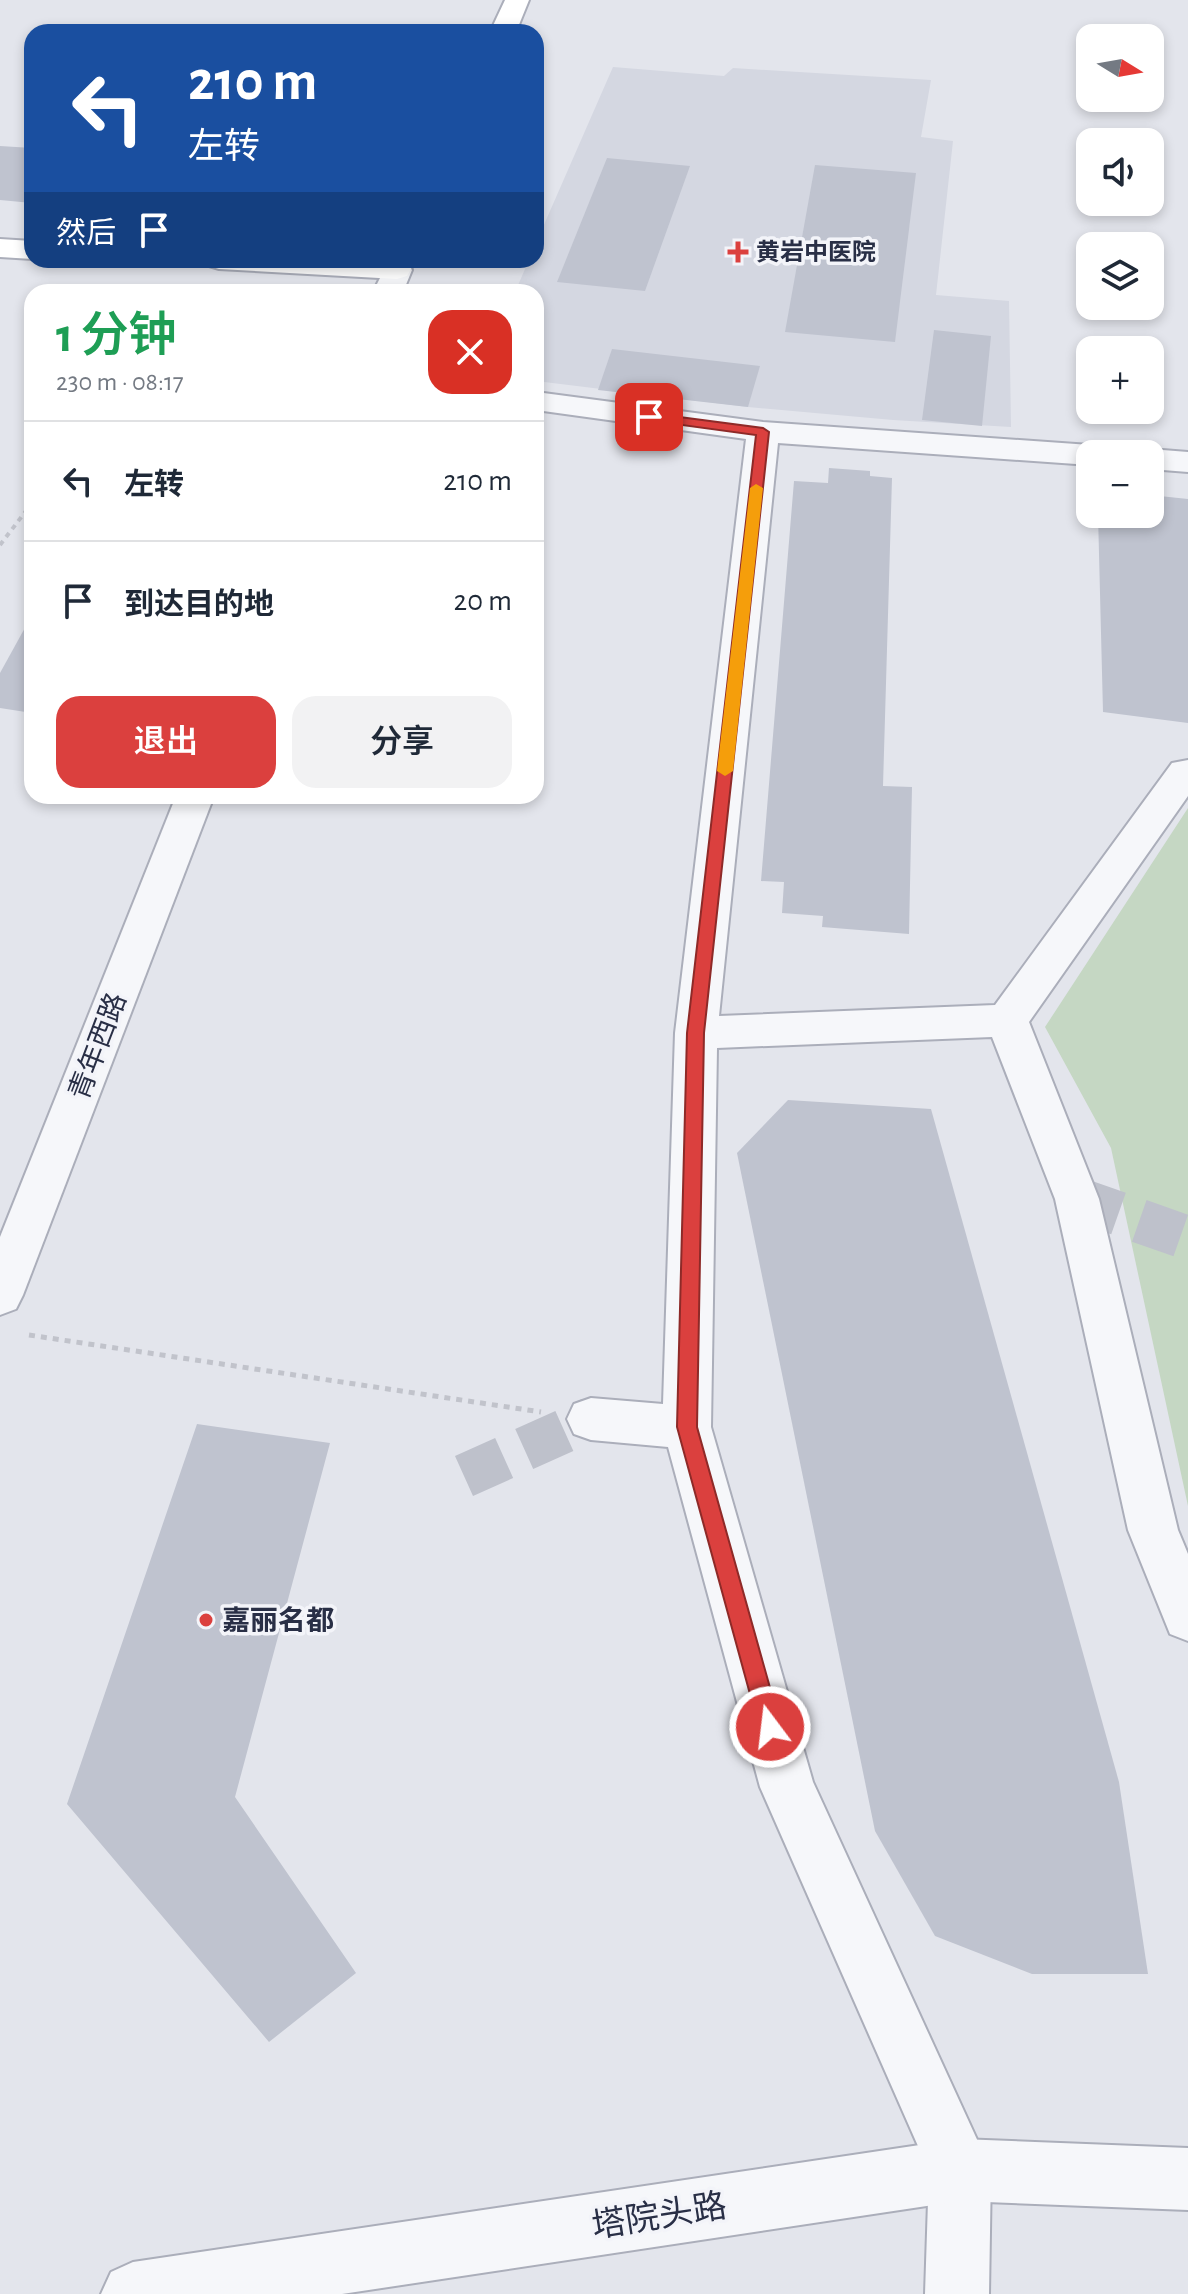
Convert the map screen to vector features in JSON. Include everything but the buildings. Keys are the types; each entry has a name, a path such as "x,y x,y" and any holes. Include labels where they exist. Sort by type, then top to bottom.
{"main road":[{"path":"506,24 517,0"},
{"path":"0,248 24,250"},
{"path":"320,268 395,274"}],"street":[{"path":"544,402 763,432 1076,454"},
{"path":"763,432 696,1033 687,1427 787,1787 960,2170 957,2294"},
{"path":"1164,460 1188,462"},
{"path":"1007,1020 1185,772 1188,773"},
{"name":"青年西路","path":"8,1314 192,804"},
{"path":"696,1033 1007,1020"},
{"path":"1007,1020 1077,1199 1153,1530 1188,1617"},
{"path":"591,1419 687,1427"},
{"name":"塔院头路","path":"133,2294 960,2170 1188,2179"}],"path":[{"path":"0,545 24,514"},
{"path":"8,1314 591,1419"}],"shaded area":[{"name":"黄岩中医院","path":"613,67 724,76 733,68 931,80 921,137 953,141 936,295 1009,301 1011,427 748,407 544,382 544,284 518,284 526,268 544,268 544,225"}],"green space":[{"path":"1188,808 1188,1506 1111,1148 1045,1027"}],"tunnel":[{"path":"1077,1199 1188,1238"},
{"path":"464,1476 591,1419"}],"slow traffic":[{"path":"725,771 756,488"}],"place":[{"name":"黄岩中医院","path":"738,252"},
{"name":"嘉丽名都","path":"206,1620"}],"route":[{"path":"649,417 763,432 696,1033 687,1427 770,1727"}]}
